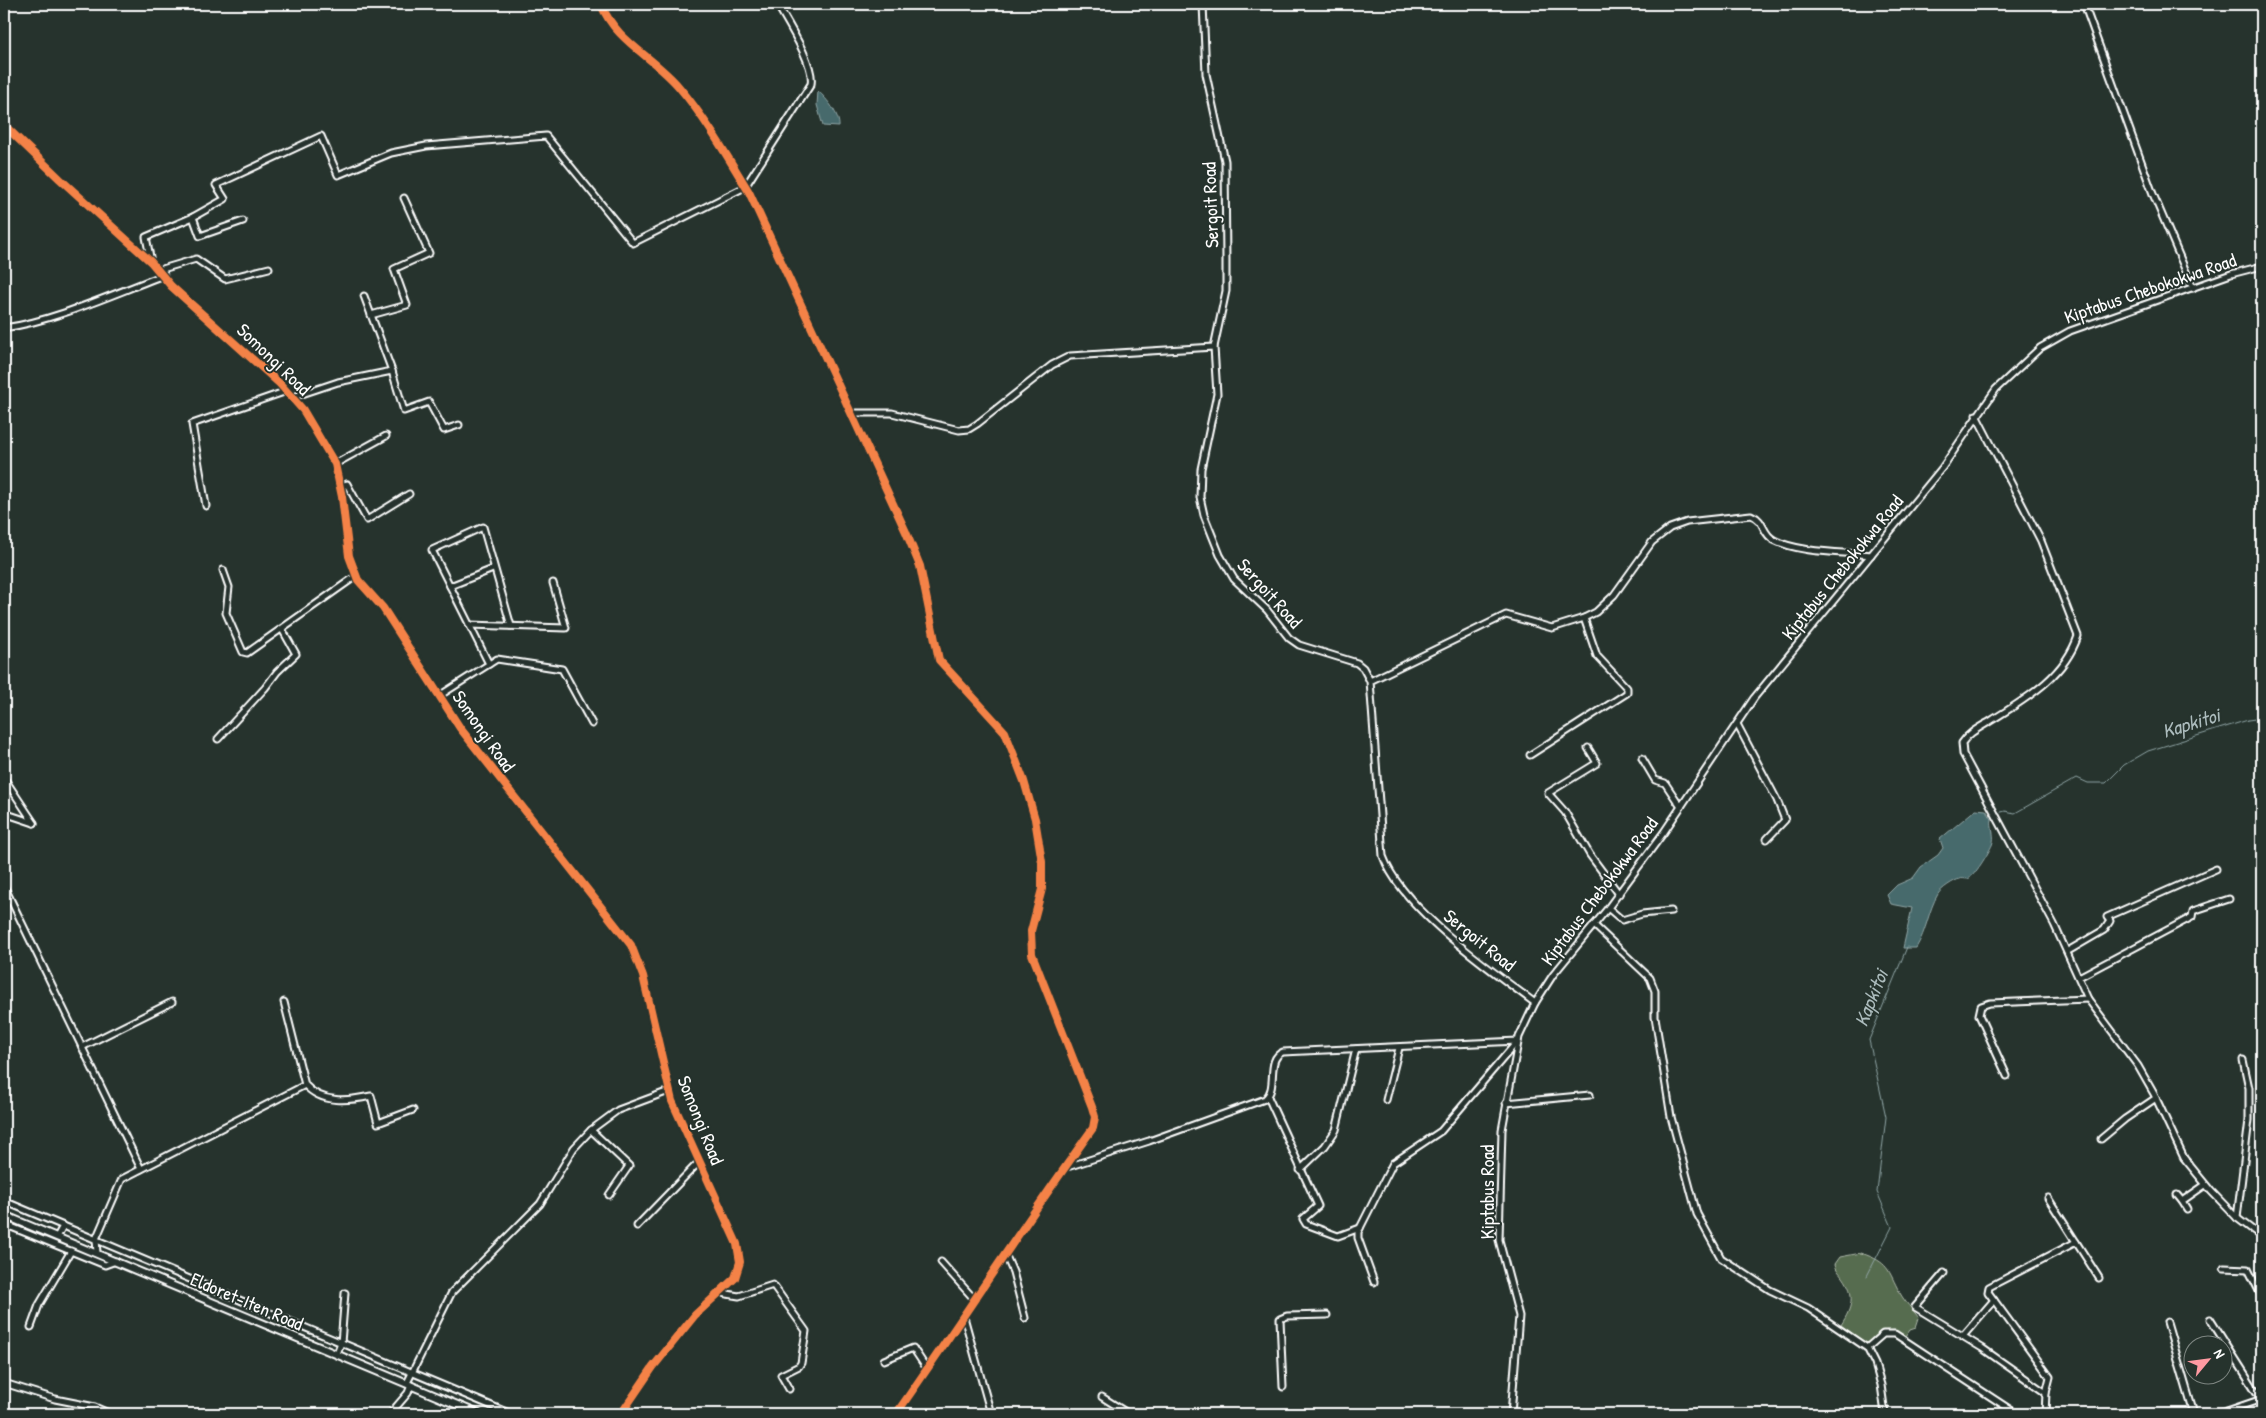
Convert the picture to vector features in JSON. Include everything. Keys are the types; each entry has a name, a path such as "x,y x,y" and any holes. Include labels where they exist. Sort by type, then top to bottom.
{"main road":[{"name":"Eldoret-Iten Road","path":"4,1215 479,1414"}],"street":[{"path":"601,4 609,22 616,30 662,69 679,87 717,139 745,187 878,468 920,566 939,660 1005,732 1024,781 1035,819 1042,862 1042,889 1031,931 1032,954 1095,1117 1093,1128 896,1414"},
{"path":"151,262 146,237 193,217 225,199 216,185 321,136 338,175 391,153 426,146 546,136 633,243 745,187 812,82 808,66 778,4"},
{"name":"Sergoit Road","path":"1203,4 1206,74 1222,143 1226,181 1226,291 1214,347 1217,394 1200,480 1204,515 1220,555 1234,579 1267,610 1289,638 1299,645 1357,663 1363,668 1370,681 1381,841 1386,867 1406,893 1450,938 1535,1003"},
{"path":"2084,4 2153,194 2193,288"},
{"name":"Somongi Road","path":"4,125 151,262 164,275 171,286 293,397 335,464 340,486 349,556 356,576 383,608 460,728 509,793 631,945 643,976 669,1092 739,1252 739,1268 735,1278 721,1293 695,1315 653,1367 621,1414"},
{"path":"371,315 407,306 394,270 429,253 404,198"},
{"path":"193,217 200,236 243,221"},
{"path":"159,270 196,258 225,279 269,268"},
{"name":"Kiptabus Chebokokwa Road","path":"1535,1003 1553,975 1619,894 1681,807 1754,698 1942,468 1976,415 1996,389 2049,342 2070,331 2262,266"},
{"path":"4,328 18,326 80,306 164,275"},
{"path":"364,296 392,371 404,411 429,402 444,430 459,425"},
{"path":"851,413 892,413 965,430 977,424 1052,365 1070,356 1214,347"},
{"path":"293,397 338,382 392,371"},
{"path":"206,506 192,424 287,391"},
{"path":"1976,415 2041,541 2078,636 2072,652 2058,672 2042,687 1972,733 1962,743 1962,751 2068,952 2088,999 2130,1054 2156,1098 2184,1158 2205,1185 2237,1218 2262,1237"},
{"path":"335,464 386,436"},
{"path":"340,486 347,484 367,520 409,494"},
{"path":"1370,681 1506,615 1552,628 1584,618 1596,612 1614,595 1652,542 1670,528 1687,522 1751,515 1761,520 1771,538 1784,544 1807,549 1871,555"},
{"path":"489,664 432,550 483,527 493,570 511,626"},
{"path":"223,570 228,587 226,613 246,653 356,576"},
{"path":"450,586 493,570"},
{"path":"470,625 566,628 553,583"},
{"path":"1530,755 1627,693 1623,684 1597,656 1584,618"},
{"path":"218,738 296,654 282,629"},
{"path":"439,696 497,659 562,669 592,724"},
{"path":"1737,724 1778,800 1785,820 1767,839"},
{"path":"1588,748 1597,763 1548,793 1565,812 1590,856 1619,894"},
{"path":"1642,758 1655,780 1663,781 1681,807"},
{"path":"4,778 34,823 4,814"},
{"path":"2068,952 2104,930 2110,921 2107,917 2216,869"},
{"path":"4,886 141,1169"},
{"path":"2079,977 2192,917 2193,911 2229,899"},
{"path":"1608,908 1622,920 1642,914 1671,911"},
{"path":"1594,925 1650,978 1654,985 1655,1017 1671,1117 1697,1214 1721,1258 1770,1290 1808,1308 1867,1348 1875,1364 1881,1385 1885,1414"},
{"path":"2007,1076 1979,1016 1981,1006 1990,1003 2088,999"},
{"path":"82,1047 172,1002"},
{"path":"284,1002 305,1085 311,1092 346,1102 371,1096 378,1123 413,1110"},
{"name":"Kiptabus Road","path":"1511,1414 1519,1316 1500,1240 1502,1130 1518,1041 1535,1003"},
{"path":"1064,1168 1239,1110 1268,1097 1271,1090 1275,1061 1281,1053 1518,1041"},
{"path":"1374,1282 1358,1238 1360,1228 1393,1163 1441,1131 1518,1041"},
{"path":"1386,1100 1399,1048"},
{"path":"1300,1170 1333,1136 1356,1049"},
{"path":"2237,1218 2249,1120 2249,1088 2243,1060"},
{"path":"97,1253 96,1239 122,1179 305,1085"},
{"path":"390,1414 408,1393 409,1384 452,1292 540,1204 574,1148 591,1130 618,1110 669,1092"},
{"path":"1506,1103 1590,1095"},
{"path":"1268,1097 1318,1206 1303,1219 1306,1224 1338,1236 1360,1228"},
{"path":"2101,1139 2125,1119 2156,1098"},
{"path":"591,1130 629,1166 609,1195"},
{"path":"637,1226 699,1162"},
{"path":"2182,1201 2205,1185"},
{"path":"2177,1195 2187,1210"},
{"path":"2048,1198 2099,1278"},
{"path":"4,1201 511,1414"},
{"path":"4,1224 105,1265 116,1261"},
{"path":"57,1237 63,1226"},
{"path":"45,1232 45,1241"},
{"path":"2045,1414 2046,1393 2050,1377 1988,1292 1988,1287 2076,1242"},
{"path":"31,1327 39,1305 71,1252"},
{"path":"1006,1256 1013,1272 1026,1318"},
{"path":"941,1262 976,1300"},
{"path":"2224,1268 2248,1269 2262,1297"},
{"path":"1944,1273 1915,1306 1963,1336 2046,1393"},
{"path":"721,1293 739,1296 773,1285 806,1330 801,1363 799,1366 780,1375 789,1389"},
{"path":"337,1354 341,1343 345,1293"},
{"path":"1963,1336 1994,1300"},
{"path":"1283,1387 1280,1319 1287,1316 1326,1315"},
{"path":"964,1317 991,1414"},
{"path":"2210,1319 2262,1399 2218,1414"},
{"path":"2167,1322 2194,1414"},
{"path":"1867,1348 1883,1334 1895,1334 2017,1414"},
{"path":"884,1360 913,1348 928,1369"},
{"path":"4,1383 55,1399 96,1407 111,1414"},
{"path":"1102,1397 1129,1414"}],"green space":[{"path":"1861,1253 1883,1264 1890,1272 1902,1296 1919,1318 1916,1327 1910,1329 1905,1336 1889,1330 1884,1331 1876,1335 1867,1344 1841,1325 1848,1313 1851,1296 1847,1284 1835,1264 1840,1257"}],"water":[{"path":"818,91 835,112 839,127 823,126 817,105"},
{"path":"1976,809 1986,810 1992,819 1993,842 1990,848 1971,877 1954,881 1938,894 1916,948 1903,948 1912,908 1891,904 1887,895 1897,885 1913,878 1921,867 1938,855 1943,848 1940,839"}],"waterway":[{"name":"Kapkitoi","path":"1998,813 2005,811 2015,813 2077,778 2088,783 2106,783 2124,765 2148,751 2248,720 2262,718"},
{"name":"Kapkitoi","path":"1867,1276 1892,1227 1877,1192 1886,1117 1869,1040 1907,947"}],"cycle path":[{"path":"601,4 607,17 625,39 669,76 689,99 716,138 749,192 920,566 939,660 1005,732 1024,781 1035,819 1042,862 1042,889 1031,931 1032,954 1092,1107 1095,1117 1093,1128 896,1414"},
{"path":"4,125 151,262 171,286 280,384 303,410 335,464 342,497 349,556 358,580 383,608 460,728 631,945 643,976 672,1101 737,1244 740,1262 735,1278 695,1315 653,1367 621,1414"}]}
